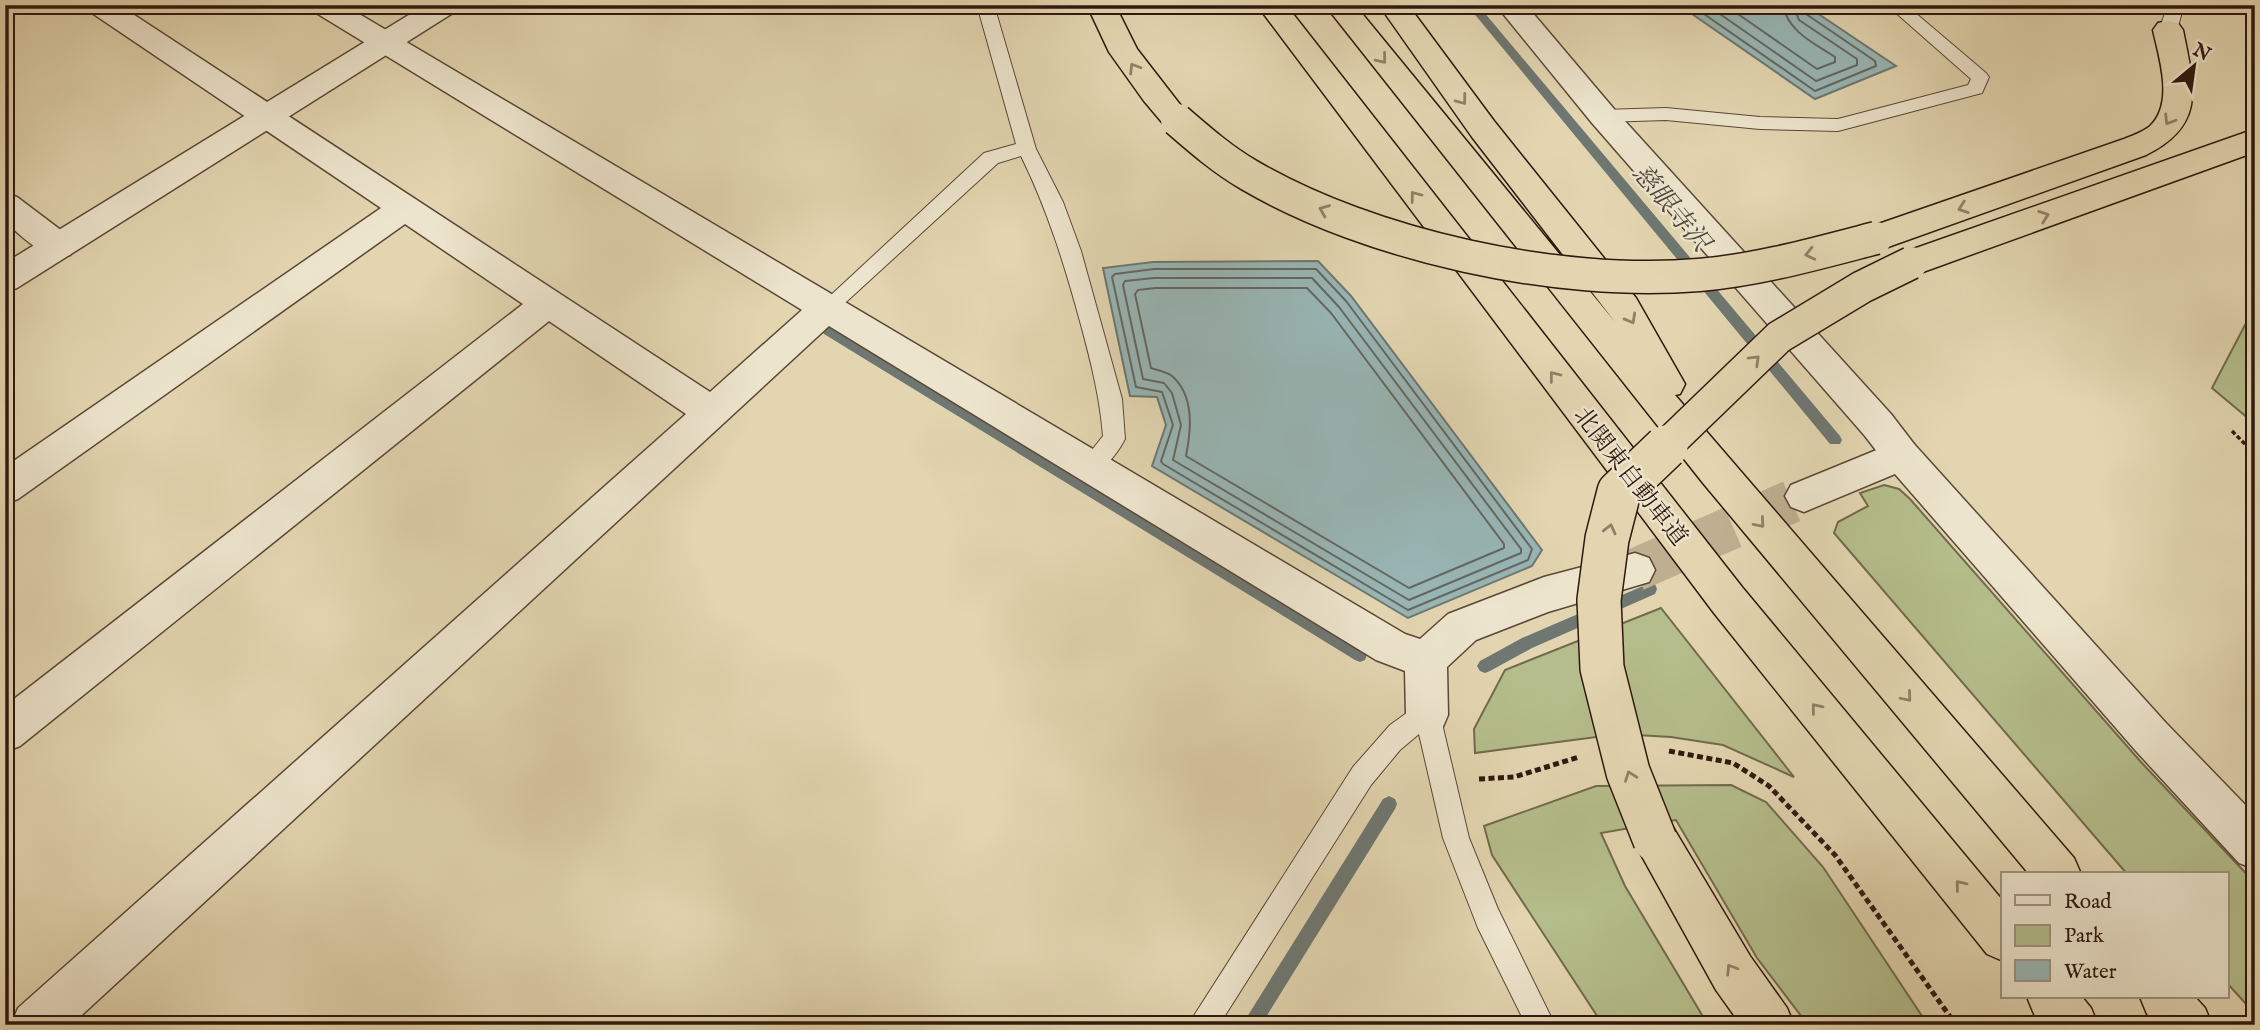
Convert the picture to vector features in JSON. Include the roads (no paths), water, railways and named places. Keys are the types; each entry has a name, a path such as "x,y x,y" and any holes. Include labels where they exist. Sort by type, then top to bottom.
{"highway":[{"path":"1101,5 1109,28 1141,80 1177,120 1205,144 1251,176 1299,200 1358,224 1431,246 1524,266 1605,275 1679,277 1753,268 1876,238 2136,147 2160,134 2175,113 2179,90 2176,18"},
{"name":"北関東自動車道","path":"1271,5 1728,600 2001,936"},
{"path":"1339,5 1716,471 2056,872"},
{"path":"1393,5 1483,129 1624,307 1716,471"},
{"path":"1770,1025 1733,973 1655,840 1628,772 1602,668 1599,600 1607,539 1619,492 1779,337 1862,287 1911,264 2255,140"},
{"path":"2052,998 2074,1025"},
{"path":"2165,998 2188,1025"}],"street":[{"path":"99,5 710,411"},
{"path":"323,5 1391,647 1426,660"},
{"path":"5,279 446,5"},
{"path":"1510,5 1603,116 1878,425 1901,455 2151,737 2255,847"},
{"path":"5,205 58,246"},
{"path":"5,488 405,208"},
{"path":"5,732 548,303"},
{"path":"35,1025 710,411 827,308"},
{"path":"1804,496 1901,455"},
{"path":"1427,715 1426,660 1462,627 1544,595 1635,570"}],"lane":[{"path":"985,5 1027,149 1054,202 1072,251 1111,399 1114,439 1091,465"},
{"path":"1603,116 1666,114 1760,123 1838,125 1976,89 1980,78 1895,5"},
{"path":"827,308 991,158 1004,152 1027,149"},
{"path":"1202,1025 1362,776 1389,742 1410,724 1427,715 1456,838 1488,918 1541,1025"}],"water":[{"path":"1679,5 1805,5 1896,66 1815,99"},
{"path":"1318,261 1351,296 1542,550 1532,566 1408,618 1152,466 1166,425 1157,397 1130,396 1103,268 1153,262"}],"waterway":[{"name":"慈眼寺沢","path":"1472,5 1835,440"},
{"path":"828,331 1360,655"},
{"name":"慈眼寺沢","path":"1485,666 1527,643 1650,589"},
{"path":"1251,1025 1389,804"}],"tunnel":[{"path":"1635,570 1804,496"}]}
